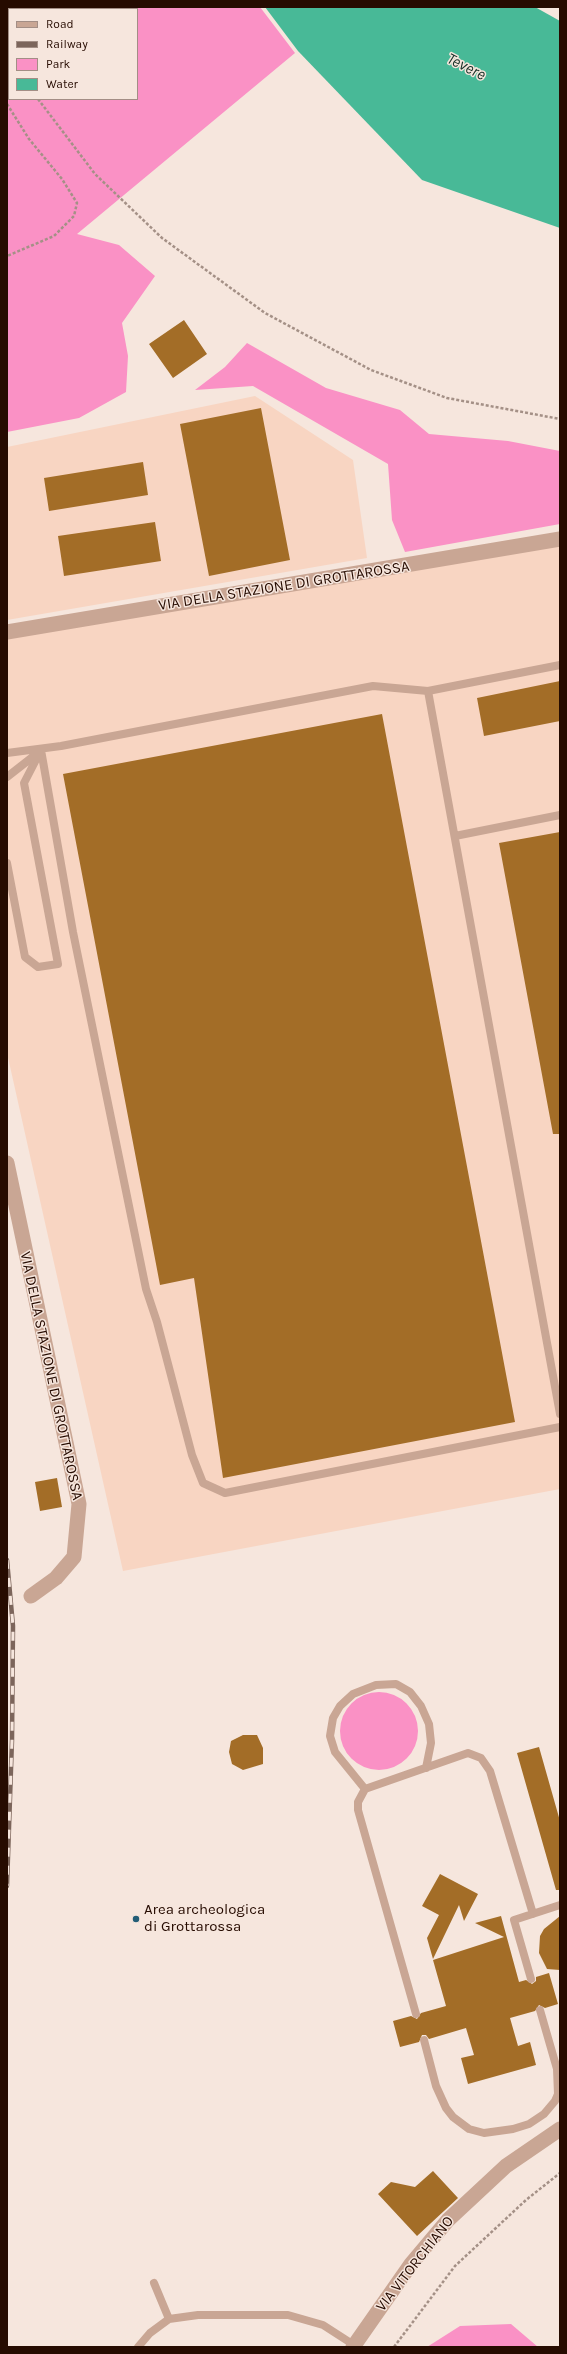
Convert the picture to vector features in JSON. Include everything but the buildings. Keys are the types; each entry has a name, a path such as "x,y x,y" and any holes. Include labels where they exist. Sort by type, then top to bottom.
{"street":[{"name":"VIA DELLA STAZIONE DI GROTTAROSSA","path":"7,632 560,539"},
{"name":"VIA DELLA STAZIONE DI GROTTAROSSA","path":"7,1163 79,1504 74,1557 56,1578 31,1596"},
{"name":"VIA VITORCHIANO","path":"354,2346 411,2264 453,2215 506,2166 560,2129"}],"lane":[{"path":"7,753 41,750 373,686 428,691 560,665"},
{"path":"428,691 560,1414"},
{"path":"7,777 41,750"},
{"path":"7,863 25,957 38,967 58,964 24,783 41,750"},
{"path":"41,750 73,932 146,1288 157,1322 192,1455 203,1484 225,1493 560,1427"},
{"path":"455,836 560,815"},
{"path":"365,1789 335,1752 330,1736 333,1718 340,1706 353,1694 376,1685 396,1684 410,1692 421,1706 428,1724 431,1743 426,1768"},
{"path":"416,2014 358,1810 358,1802 365,1789 468,1754 481,1758 490,1771 533,1914"},
{"path":"531,1979 514,1920 560,1905"},
{"path":"424,2040 436,2086 446,2108 453,2116 469,2129 484,2133 513,2129 529,2124 544,2114 555,2101 558,2094 557,2069 540,2010"},
{"path":"154,2283 169,2319"},
{"path":"138,2347 150,2334 169,2319 198,2315 288,2315 323,2325 354,2346"}],"path":[{"path":"39,100 95,174 162,238 264,313 371,370 440,395 560,419"},
{"path":"7,104 29,139 62,179 77,203 74,216 54,236 7,256"},
{"path":"394,2347 455,2266 526,2200 560,2173"}],"shaded area":[{"path":"255,396 353,460 367,558 7,620 7,447"},
{"path":"560,541 560,1489 123,1571 7,1053 7,637"}],"green space":[{"path":"7,7 260,7 295,53 77,234 119,245 155,276 122,323 128,356 126,392 79,418 7,432"},
{"path":"247,343 326,388 400,410 429,434 508,441 560,451 560,524 405,552 392,520 388,464 253,386 195,390 225,367"},
{"path":"379,1692 394,1695 407,1703 415,1716 418,1731 415,1746 407,1759 394,1767 379,1770 364,1767 351,1759 343,1746 340,1731 343,1716 351,1703 364,1695"},
{"path":"511,2324 538,2347 427,2347 460,2326"}],"water":[{"name":"Tevere","path":"265,7 535,7 560,21 560,228 422,180 298,51"}],"railway":[{"path":"7,1560 13,1626 12,1740 7,1886"}],"place":[{"name":"Area archeologica di Grottarossa","path":"136,1919"}]}
